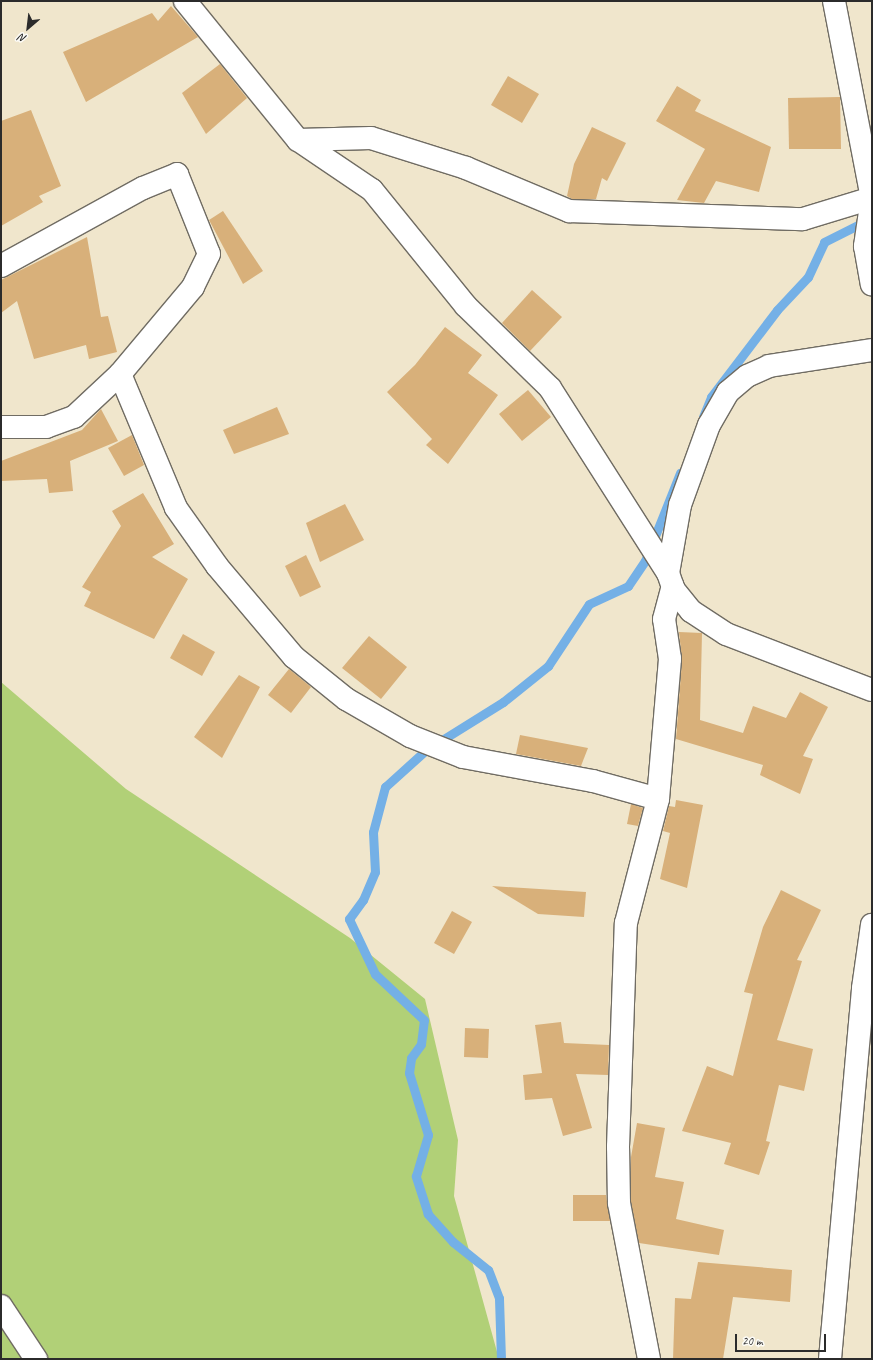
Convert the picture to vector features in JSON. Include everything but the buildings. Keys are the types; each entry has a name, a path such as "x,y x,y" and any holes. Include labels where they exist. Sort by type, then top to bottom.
{"street":[{"path":"185,1 298,140 372,190 466,306 550,388 691,611 726,634 872,690"},
{"path":"834,1 872,198 865,246 872,284"},
{"path":"298,140 371,138 466,168 569,211 803,218 872,198"},
{"path":"1,266 143,188 177,174 209,254 193,287 120,374 74,417 46,427 1,427"},
{"path":"649,1359 619,1203 618,1147 626,923 658,799 670,659 664,619 680,505 709,425 728,392 747,376 769,366 872,350"},
{"path":"120,374 176,508 217,566 294,657 346,699 410,736 463,757 593,781 658,799"},
{"path":"830,1359 863,988 872,925"},
{"path":"1,1306 36,1359"}],"green space":[{"path":"1,682 126,789 350,938 425,999 458,1140 454,1196 499,1359 1,1359"}],"waterway":[{"path":"703,417 711,397 777,310 808,277 824,242 868,220"},
{"path":"501,1359 499,1298 488,1270 453,1242 428,1214 416,1176 428,1135 409,1073 411,1058 421,1044 424,1020 375,974 349,919 363,900 375,872 373,832 385,787 426,750 503,702 548,666 589,604 628,586 645,561 680,473"}]}
